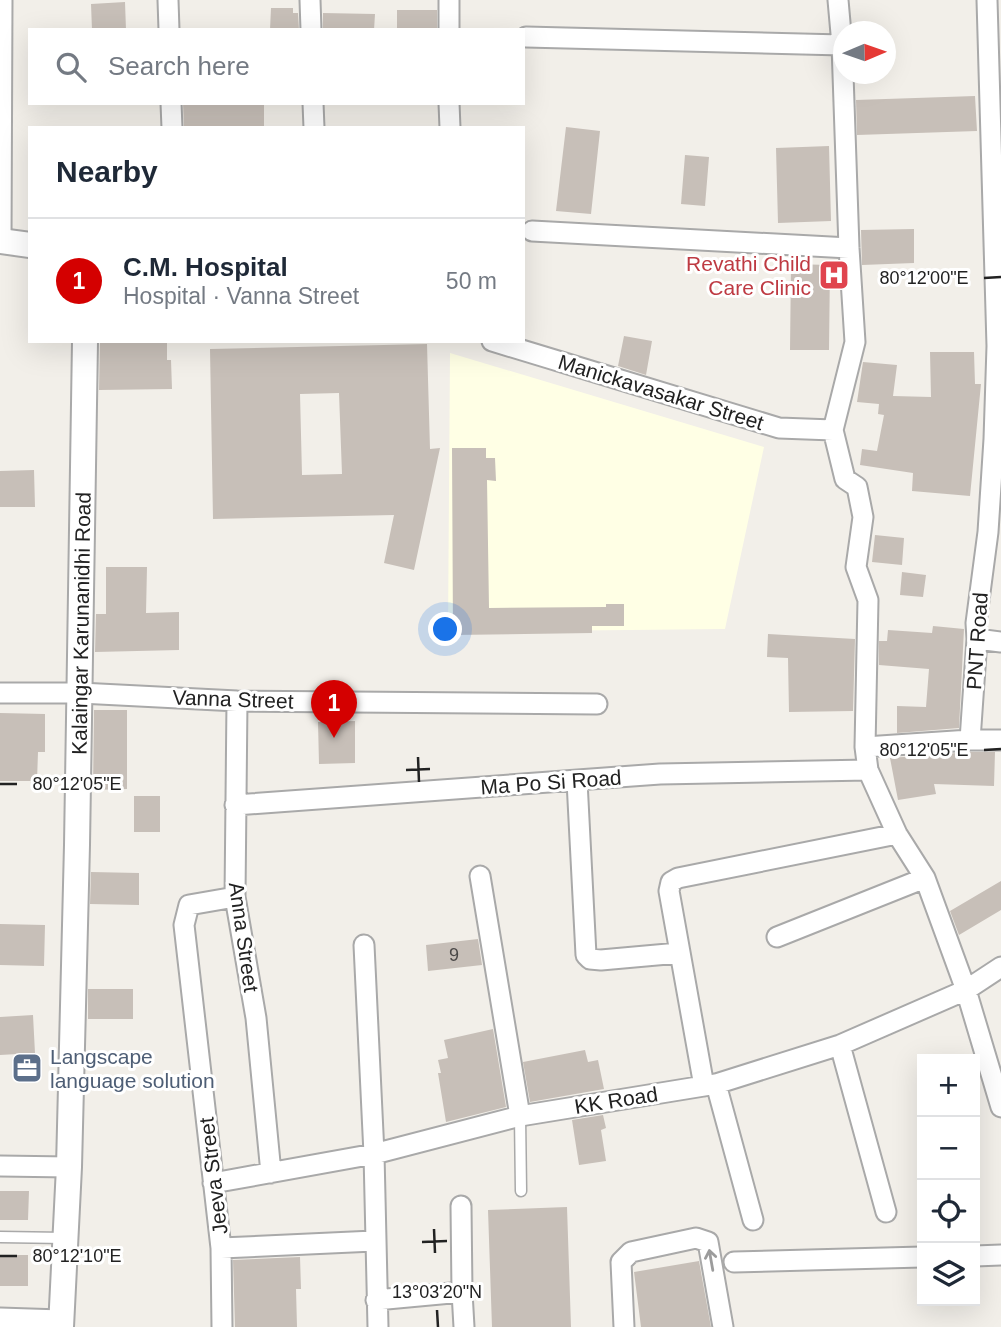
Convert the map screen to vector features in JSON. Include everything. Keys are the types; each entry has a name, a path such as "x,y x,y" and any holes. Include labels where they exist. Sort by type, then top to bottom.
{"street":[{"path":"2,0 1,241 28,245"},
{"path":"168,0 169,28"},
{"path":"310,0 311,28"},
{"path":"449,0 449,28"},
{"path":"838,0 840,21"},
{"name":"PNT Road","path":"970,740 978,639 976,623 994,533 998,439 987,0"},
{"path":"526,37 833,45"},
{"path":"843,84 855,342 833,430 845,479 857,487 863,517 856,566 868,600 865,747 868,770 897,834 925,878 966,990 1001,1107"},
{"path":"171,105 172,126"},
{"path":"313,105 314,126"},
{"path":"449,105 450,126"},
{"path":"531,231 849,248"},
{"name":"Kalaingar Karunanidhi Road","path":"61,1323 69,1167 85,343"},
{"name":"Manickavasakar Street","path":"499,343 779,428 833,430"},
{"path":"978,639 1001,642"},
{"name":"Vanna Street","path":"0,693 80,692 237,701 597,704"},
{"name":"Anna Street","path":"237,701 235,897 256,1018 271,1173"},
{"path":"865,747 1001,740"},
{"name":"Ma Po Si Road","path":"235,805 660,774 868,770"},
{"path":"578,781 586,955 590,959 601,960 679,953"},
{"path":"753,1220 710,1085 679,953 669,891 671,882 678,878 897,834"},
{"path":"480,876 520,1116"},
{"path":"777,937 925,878"},
{"name":"Jeeva Street","path":"222,1327 221,1248 184,925 189,905 235,897"},
{"path":"364,945 374,1154 378,1327"},
{"name":"KK Road","path":"213,1183 374,1154 520,1116 710,1085 841,1045 966,990 1001,967"},
{"path":"841,1045 886,1212"},
{"path":"0,1166 69,1167"},
{"path":"461,1206 464,1327"},
{"path":"624,1327 621,1262 631,1252 696,1238 708,1242 723,1327"},
{"path":"221,1248 374,1241"},
{"path":"980,1256 1001,1255"},
{"path":"734,1262 917,1257"},
{"path":"376,1300 462,1292"},
{"path":"0,1318 61,1323"}],"lane":[{"path":"520,1116 521,1191"},
{"path":"0,1237 65,1238"}],"shaded area":[{"path":"450,353 764,447 725,629 448,632"}],"building":[{"path":"125,2 126,28 92,28 91,4"},
{"path":"271,8 293,8 293,13 298,13 299,28 270,28"},
{"path":"397,10 437,10 437,28 397,28"},
{"path":"323,13 375,14 374,28 323,28"},
{"path":"975,96 977,131 857,135 856,100"},
{"path":"183,105 264,105 264,126 184,126"},
{"path":"566,127 600,131 591,214 556,211"},
{"path":"829,146 831,221 778,223 776,148"},
{"path":"685,155 709,157 705,206 681,204"},
{"path":"914,229 914,263 862,265 861,230"},
{"path":"791,264 830,265 829,350 790,350"},
{"path":"624,336 652,341 646,375 618,366"},
{"path":"100,343 167,343 167,360 171,360 172,389 99,390"},
{"path":"427,344 430,449 440,448 414,570 384,563 394,515 213,519 210,349","holes":["339,393 342,474 302,475 300,394"]},
{"path":"930,352 974,352 975,384 981,384 970,496 912,491 913,473 860,465 862,449 877,451 884,415 878,414 879,404 857,402 863,362 897,365 893,396 931,397"},
{"path":"452,448 486,448 486,458 495,458 496,481 487,480 489,608 606,607 606,604 624,604 624,626 592,626 592,633 453,635"},
{"path":"34,470 35,507 0,507 0,471"},
{"path":"875,535 904,538 902,565 872,562"},
{"path":"106,567 147,567 146,613 179,612 179,650 95,652 96,614 106,614"},
{"path":"902,572 926,575 923,597 900,595"},
{"path":"933,626 964,629 959,728 897,733 897,706 926,707 929,669 879,665 879,641 887,641 888,630 932,633"},
{"path":"768,634 855,639 853,711 789,712 788,658 767,657"},
{"path":"94,710 127,710 127,789 93,790"},
{"path":"0,713 45,714 45,752 38,752 37,781 0,781"},
{"path":"355,721 355,763 319,764 318,722"},
{"path":"995,752 994,786 934,784 936,794 898,800 890,758"},
{"path":"134,796 160,796 160,832 134,832"},
{"path":"91,872 139,873 139,905 90,904"},
{"path":"1001,881 1001,910 959,935 950,911"},
{"path":"0,924 45,925 44,966 0,965"},
{"path":"478,939 482,965 428,971 426,945"},
{"path":"88,989 133,989 133,1019 88,1019"},
{"path":"33,1015 35,1053 0,1055 0,1017"},
{"path":"493,1029 506,1107 446,1122 438,1073 441,1073 438,1060 448,1058 444,1040"},
{"path":"585,1050 588,1062 598,1060 604,1089 530,1102 523,1062"},
{"path":"603,1115 606,1128 601,1130 606,1161 579,1165 572,1120"},
{"path":"0,1191 29,1191 28,1220 0,1220"},
{"path":"567,1207 571,1327 492,1327 488,1210"},
{"path":"0,1255 28,1255 28,1286 0,1286"},
{"path":"300,1257 301,1289 296,1289 297,1327 235,1327 233,1260"},
{"path":"699,1261 711,1327 641,1327 634,1272"}],"place":[{"name":"Revathi Child Care Clinic","path":"834,275"},
{"name":"C.M. Hospital","path":"334,738"},
{"name":"Langscape language solution","path":"27,1068"}]}
